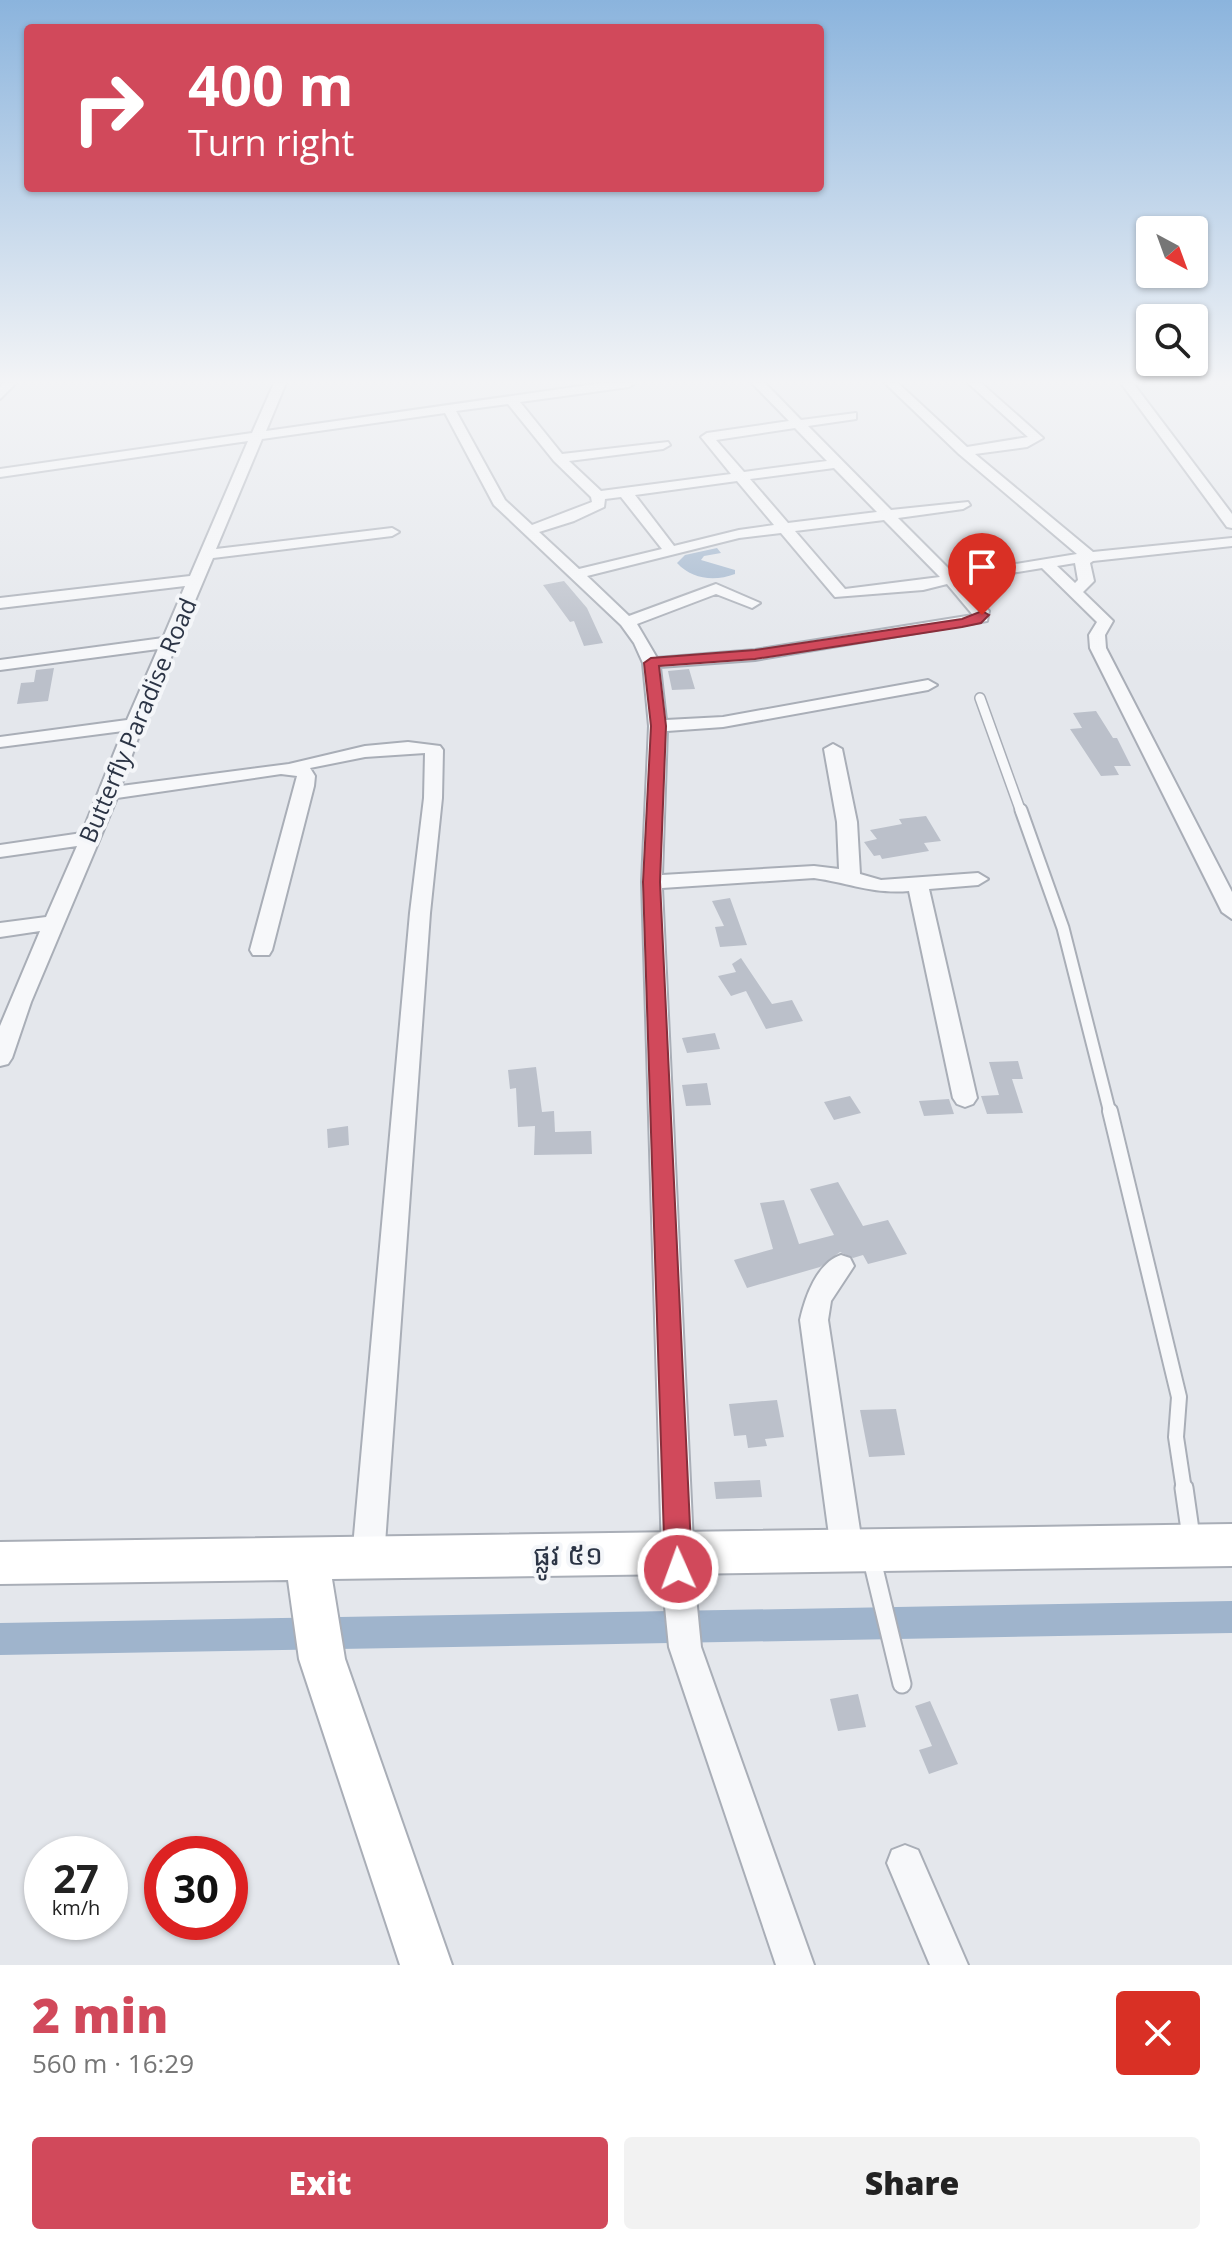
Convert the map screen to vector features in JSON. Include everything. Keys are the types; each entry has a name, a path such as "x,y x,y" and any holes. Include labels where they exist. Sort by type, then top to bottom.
{"main road":[{"name":"ផ្លូវ ៥១","path":"0,1563 368,1558 678,1569 858,1550 1212,1545"},
{"path":"308,1561 318,1638 426,1965"}],"street":[{"name":"Butterfly Paradise Road","path":"0,1058 20,1002 56,922 134,724 239,475"},
{"path":"484,475 499,502 627,622 642,642 651,663 658,726 652,882 678,1569 685,1647 795,1965"},
{"path":"529,530 583,513 599,504 598,496 576,475"},
{"path":"598,496 741,475 841,594 1089,556 1232,542"},
{"path":"651,663 755,655 981,618 981,611 850,475"},
{"path":"992,475 1089,556"},
{"path":"1195,475 1232,524"},
{"path":"624,491 671,551"},
{"path":"578,574 739,534 963,505"},
{"path":"206,554 252,551 392,532"},
{"path":"1075,591 1086,581 1082,562 1089,556"},
{"path":"1046,564 1105,621 1097,635 1098,648 1232,912"},
{"path":"0,603 195,580"},
{"path":"627,622 716,589 752,603"},
{"path":"0,665 170,642"},
{"path":"658,726 723,722 928,685"},
{"path":"0,742 134,724"},
{"path":"109,793 294,768 308,761 391,749 424,746 434,750 433,798 420,913 368,1558"},
{"path":"833,749 847,822 850,879"},
{"path":"261,950 305,786 303,771 294,768"},
{"path":"0,851 88,838"},
{"path":"652,882 814,872 880,887 978,879"},
{"path":"918,885 965,1098"},
{"path":"0,930 56,922"},
{"path":"841,1266 818,1298 814,1320 858,1550"},
{"path":"905,1863 949,1965"}],"lane":[{"path":"980,698 1063,928 1135,1205 1179,1397 1176,1437 1212,1545"},
{"path":"858,1550 881,1597 902,1684"}],"water":[{"path":"717,548 721,553 704,556 701,560 735,570 735,574 704,578 689,573 677,563 685,555"}],"building":[{"path":"564,581 587,608 603,643 584,646 574,621 570,622 543,585"},
{"path":"54,668 48,701 17,704 21,683 34,682 36,670"},
{"path":"689,669 695,689 672,690 668,671"},
{"path":"1096,711 1113,738 1117,738 1131,766 1114,766 1119,775 1101,776 1070,729 1082,728 1073,713"},
{"path":"926,816 941,841 924,843 929,851 882,859 880,855 874,856 864,842 877,839 870,830 902,824 899,819"},
{"path":"730,898 747,945 720,947 715,927 724,926 712,901"},
{"path":"741,958 772,1004 792,1000 803,1021 766,1029 746,991 731,996 718,976 736,972 732,964"},
{"path":"715,1033 720,1049 687,1053 682,1038"},
{"path":"1018,1061 1023,1079 1012,1079 1023,1113 987,1114 981,1096 999,1095 989,1062"},
{"path":"536,1067 542,1112 554,1111 555,1132 591,1131 592,1154 534,1155 535,1126 518,1127 516,1088 510,1089 508,1070"},
{"path":"707,1083 711,1105 686,1106 682,1085"},
{"path":"850,1096 861,1113 834,1120 824,1102"},
{"path":"949,1099 954,1114 924,1116 919,1101"},
{"path":"348,1126 349,1145 328,1148 327,1129"},
{"path":"838,1182 863,1226 888,1220 907,1254 868,1264 863,1255 853,1258 840,1252 820,1267 747,1288 734,1260 773,1249 760,1203 784,1200 799,1244 834,1235 810,1189"},
{"path":"777,1400 784,1437 765,1439 767,1446 748,1448 746,1435 734,1436 729,1404"},
{"path":"896,1409 905,1455 869,1457 860,1410"},
{"path":"760,1480 762,1497 716,1499 714,1482"},
{"path":"858,1694 866,1727 838,1731 830,1699"},
{"path":"930,1701 958,1764 929,1774 919,1750 932,1746 915,1706"}],"waterway":[{"path":"0,1639 1232,1617"}],"route":[{"path":"678,1569 652,882 658,726 651,663 755,655 962,623 977,620 982,615"}]}
